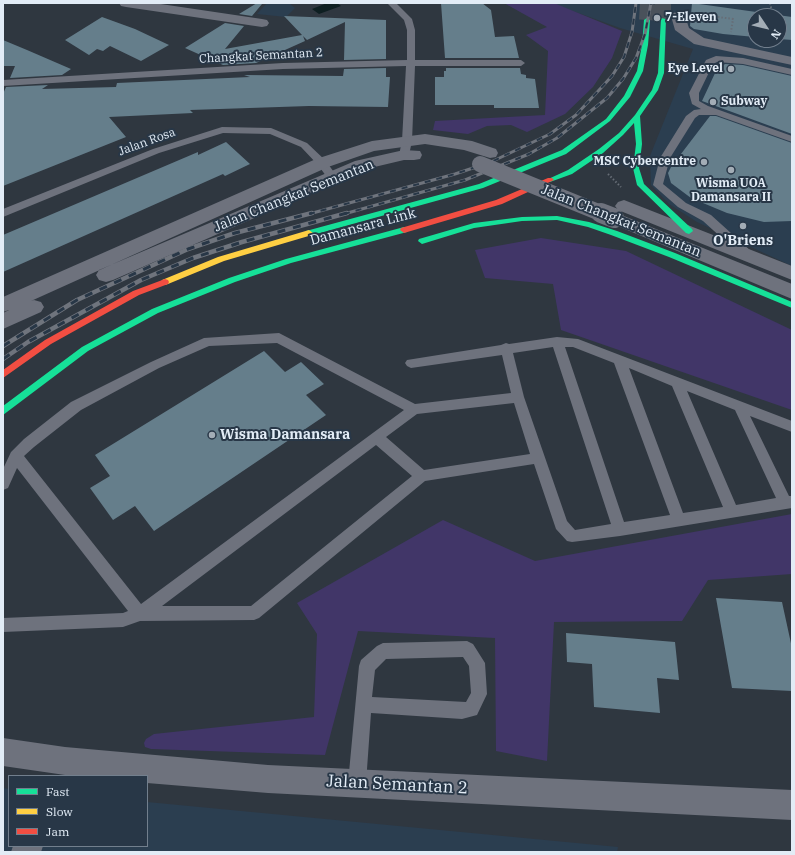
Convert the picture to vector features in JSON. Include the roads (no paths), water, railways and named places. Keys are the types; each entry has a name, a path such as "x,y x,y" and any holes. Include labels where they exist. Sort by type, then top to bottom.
{"highway":[{"path":"662,63 673,42 678,16"},
{"name":"Damansara Link","path":"3,411 85,349 155,311 232,280 289,262 417,227 506,199 570,172 616,138 637,116 655,90 661,74 663,19"},
{"name":"Damansara Link","path":"3,374 48,342 136,293 221,259 353,220 482,186 564,152 608,120 627,97 640,71 645,45 647,20"},
{"path":"637,116 640,144 636,168 641,185 654,200 689,231"},
{"path":"415,242 474,226 522,219 557,218 589,225 614,233 672,255 792,305"},
{"path":"289,262 368,249"}],"street":[{"path":"126,3 262,23"},
{"path":"678,16 682,30 699,41 792,62"},
{"name":"Jalan Changkat Semantan","path":"3,305 322,163 372,146 406,148 462,157 485,158 619,212 792,292"},
{"name":"Jalan Changkat Semantan","path":"3,322 63,293 361,165 406,148"},
{"name":"Jalan Changkat Semantan","path":"619,212 689,231 792,273"},
{"name":"Jalan Semantan 2","path":"3,752 61,768 792,805"}],"lane":[{"path":"391,3 408,19 411,30 411,63 406,148"},
{"path":"792,72 743,61 723,59 709,62 694,93 695,102 698,105 721,115 792,139"},
{"name":"Changkat Semantan 2","path":"3,83 225,69 411,63 521,64"},
{"path":"721,115 697,112 691,116 665,158 658,185 682,205 707,218 748,255"},
{"name":"Jalan Rosa","path":"3,213 156,151 222,130 271,131 304,145 322,163"},
{"path":"322,163 333,178"},
{"path":"3,484 16,456 29,443 76,406 155,365 208,341 280,338 414,409"},
{"path":"557,342 620,530"},
{"path":"411,363 506,348 557,342 574,342 792,427"},
{"path":"506,348 518,397 561,526 572,536 620,530 789,503 739,406"},
{"path":"619,359 679,520"},
{"path":"677,382 732,512"},
{"path":"4,624 123,620 140,614 414,409 518,397"},
{"path":"376,437 422,476"},
{"path":"16,456 140,614"},
{"path":"140,614 254,612 422,476 539,458"},
{"path":"357,783 367,666 383,651 467,649 476,663 479,694 471,710 462,712 364,704"}],"tunnel":[{"path":"647,20 648,3"},
{"path":"663,3 663,19"}],"railway":[{"path":"309,214 455,174 491,162 550,134 576,115 612,76 624,57 632,32 636,3"},
{"path":"344,214 465,180 529,154 557,138 607,98 623,79 636,58 645,34 651,3"},
{"path":"3,346 77,300 188,249 235,233 312,213"},
{"path":"3,359 28,342 141,280 193,258 242,242 347,213"}],"place":[{"name":"7-Eleven","path":"657,18"},
{"name":"Eye Level","path":"731,69"},
{"name":"Subway","path":"713,102"},
{"name":"MSC Cybercentre","path":"704,162"},
{"name":"Wisma UOA Damansara II","path":"731,170"},
{"name":"O'Briens","path":"743,226"},
{"name":"Wisma Damansara","path":"212,435"}]}
